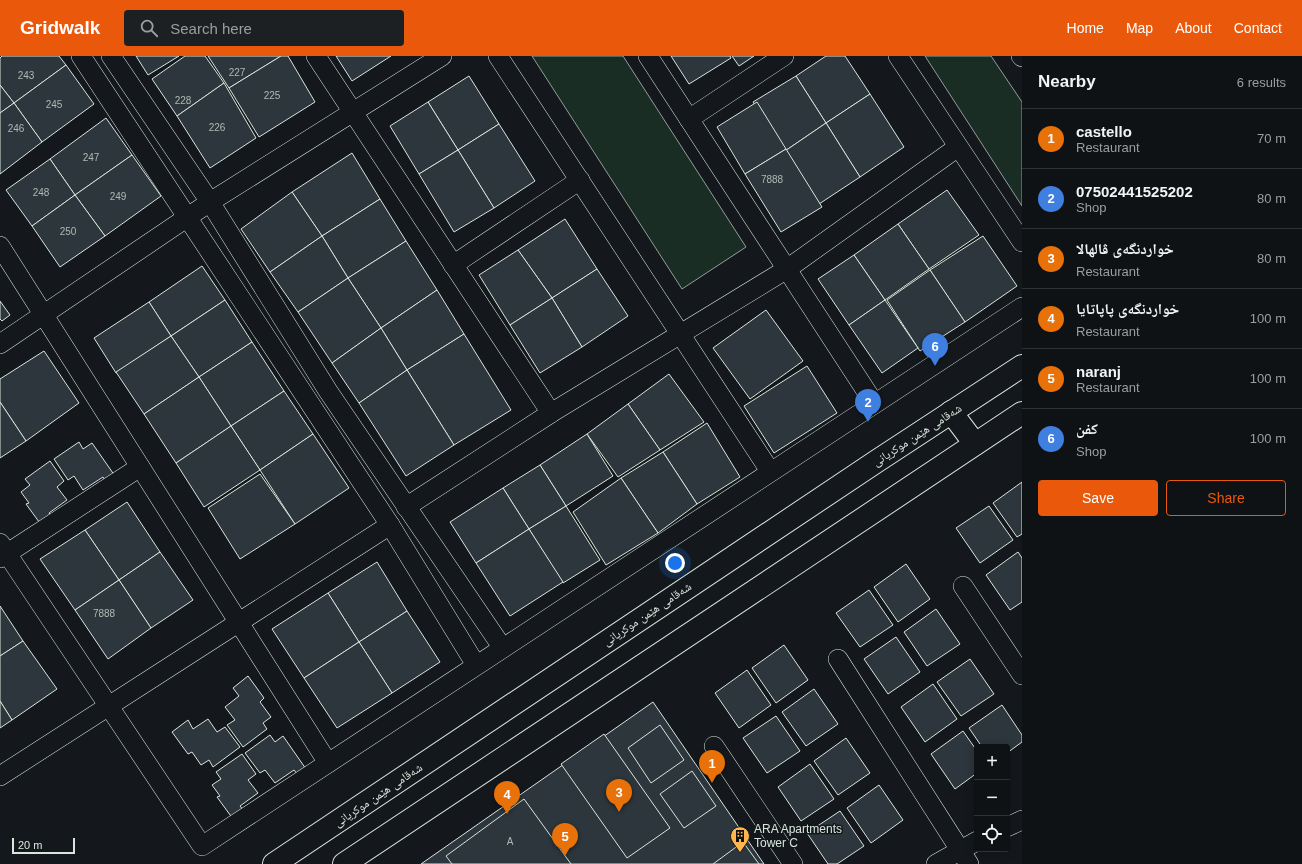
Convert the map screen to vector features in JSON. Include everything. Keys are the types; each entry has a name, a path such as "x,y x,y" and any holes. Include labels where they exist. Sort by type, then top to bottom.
{"street":[{"path":"81,56 390,525 476,665"},
{"path":"112,56 210,202 328,391 502,647"},
{"path":"316,56 551,413"},
{"path":"0,344 210,202 442,56"},
{"path":"498,56 770,471"},
{"path":"648,56 874,403"},
{"path":"689,119 784,56"},
{"path":"898,56 1022,242"},
{"path":"406,507 551,413 787,269 958,147"},
{"path":"453,264 580,180"},
{"path":"0,246 328,763"},
{"path":"140,467 2,552 202,846 502,647 1022,307"},
{"name":"شەقامی هێمن موکریانی","path":"274,864 1022,366"},
{"path":"951,412 975,444"},
{"path":"347,863 1022,413"},
{"path":"0,776 390,525"},
{"path":"963,586 1022,675"},
{"path":"838,659 964,857"},
{"path":"714,746 794,864"},
{"path":"1010,825 1022,820"},
{"path":"936,864 964,857 974,845"}],"green space":[{"path":"532,56 623,56 746,247 682,289"},
{"path":"925,56 991,56 1022,102 1022,206"}],"building":[{"path":"2,56 59,56 66,65 14,103 0,85 0,58"},
{"path":"136,56 179,56 148,75"},
{"path":"185,56 205,56 224,83 177,116 152,79"},
{"path":"208,56 281,56 229,88"},
{"path":"281,56 288,56 315,102 259,137 229,88"},
{"path":"336,56 391,56 352,81"},
{"path":"671,56 730,56 731,58 689,84"},
{"path":"732,56 754,56 739,66"},
{"path":"826,56 845,56 870,94 826,123 796,76"},
{"path":"66,65 94,104 42,142 14,103"},
{"path":"469,76 499,124 458,150 428,102"},
{"path":"796,76 826,123 785,151 753,102"},
{"path":"224,83 256,138 210,168 177,116"},
{"path":"0,85 14,103 0,113"},
{"path":"870,94 904,147 860,177 826,123"},
{"path":"428,102 458,150 419,174 390,126"},
{"path":"757,102 786,149 745,174 717,127"},
{"path":"14,103 42,142 0,174 0,113"},
{"path":"106,118 132,155 75,195 50,159"},
{"path":"826,123 860,177 819,204 785,151"},
{"path":"499,124 535,181 494,208 458,150"},
{"path":"786,149 822,207 781,232 745,174"},
{"path":"458,150 494,208 454,232 419,174"},
{"path":"352,153 380,199 322,236 292,192"},
{"path":"132,155 161,196 105,236 75,195"},
{"path":"50,159 75,195 32,226 6,190"},
{"path":"947,190 979,235 929,269 898,224"},
{"path":"292,192 322,236 270,272 241,229"},
{"path":"75,195 105,236 60,267 32,226"},
{"path":"380,199 406,241 348,278 322,236"},
{"path":"565,219 597,269 552,298 518,250"},
{"path":"898,224 929,269 885,300 854,255"},
{"path":"322,236 348,278 298,312 270,272"},
{"path":"983,236 1017,286 965,322 930,270"},
{"path":"406,241 437,290 381,328 348,278"},
{"path":"518,250 552,298 510,325 479,275"},
{"path":"854,255 885,300 849,325 818,279"},
{"path":"202,266 225,300 171,336 149,302"},
{"path":"597,269 628,316 582,347 552,298"},
{"path":"930,270 965,322 920,351 887,300"},
{"path":"348,278 381,328 332,363 298,312"},
{"path":"437,290 464,334 407,370 381,328"},
{"path":"552,298 582,347 540,373 510,325"},
{"path":"225,300 252,342 199,377 171,336"},
{"path":"885,300 918,348 882,373 849,325"},
{"path":"0,301 10,315 2,321 0,319"},
{"path":"149,302 171,336 116,373 94,338"},
{"path":"766,310 803,361 750,399 713,348"},
{"path":"381,328 407,370 359,403 332,363"},
{"path":"464,334 511,410 454,445 407,370"},
{"path":"171,336 199,377 144,414 116,372"},
{"path":"252,342 284,391 231,426 199,377"},
{"path":"44,351 79,403 26,441 0,402 0,379"},
{"path":"807,366 837,413 774,453 744,406"},
{"path":"407,370 454,445 406,476 359,403"},
{"path":"669,374 704,422 660,450 628,404"},
{"path":"199,377 231,426 176,463 144,414"},
{"path":"284,391 313,434 260,470 231,426"},
{"path":"0,402 26,441 0,458"},
{"path":"628,404 660,450 618,477 587,434"},
{"path":"707,423 740,477 697,504 663,452"},
{"path":"231,426 260,470 204,507 176,463"},
{"path":"313,434 349,488 295,524 260,470"},
{"path":"587,434 613,476 566,506 540,465"},
{"path":"79,442 83,449 92,443 115,476 106,482 103,477 83,490 74,476 68,480 54,459"},
{"path":"663,452 697,504 658,533 621,478"},
{"path":"50,461 64,481 57,487 67,500 49,513 52,518 42,526 26,504 29,503 21,492 30,485 25,479"},
{"path":"540,465 566,506 529,529 503,488"},
{"path":"260,474 295,524 240,559 208,508"},
{"path":"621,478 658,533 606,565 573,512"},
{"path":"1022,482 1022,534 1017,537 993,503"},
{"path":"503,488 529,529 476,563 450,522"},
{"path":"127,502 160,552 119,580 85,530"},
{"path":"566,506 600,560 563,583 529,529"},
{"path":"989,506 1013,540 980,563 956,528"},
{"path":"529,529 563,582 510,616 476,563"},
{"path":"85,530 119,580 75,610 40,559"},
{"path":"160,552 193,600 151,628 119,580"},
{"path":"1018,552 1022,558 1022,602 1010,610 986,575"},
{"path":"377,562 407,611 359,642 328,593"},
{"path":"906,564 930,599 898,622 874,587"},
{"path":"119,580 151,628 108,659 75,610"},
{"path":"869,590 893,625 860,647 836,613"},
{"path":"328,593 359,642 304,678 272,629"},
{"path":"0,606 23,641 0,656"},
{"path":"936,609 960,644 927,666 904,632"},
{"path":"407,611 440,662 392,693 359,642"},
{"path":"896,637 920,672 888,694 864,659"},
{"path":"23,641 57,689 12,720 0,701 0,656"},
{"path":"359,642 392,693 337,728 304,678"},
{"path":"784,645 808,680 776,703 752,668"},
{"path":"970,659 994,694 961,716 937,682"},
{"path":"747,670 771,705 739,728 715,693"},
{"path":"248,676 264,698 260,702 271,717 263,723 267,729 243,747 227,725 235,720 225,707 239,696 233,688"},
{"path":"933,684 957,719 925,742 901,707"},
{"path":"814,689 838,724 806,746 782,712"},
{"path":"0,701 12,720 0,728"},
{"path":"653,702 764,864 421,864 431,857"},
{"path":"1002,705 1022,735 1022,742 1010,751 1010,744 980,744 969,728"},
{"path":"776,716 800,751 767,773 743,738"},
{"path":"208,719 217,732 225,727 240,747 213,767 209,760 201,765 192,752 188,754 172,732 188,720 193,729"},
{"path":"660,725 684,760 651,783 628,748"},
{"path":"963,731 974,747 974,775 955,789 931,754"},
{"path":"604,734 670,828 627,858 561,764"},
{"path":"270,735 275,742 283,736 306,769 298,775 294,770 275,783 265,770 260,773 245,753"},
{"path":"846,738 870,773 838,795 814,761"},
{"path":"242,754 256,774 248,780 258,793 240,806 244,811 233,819 217,797 220,796 212,785 221,779 216,772"},
{"path":"810,764 834,799 801,821 778,787"},
{"path":"692,771 716,806 684,828 660,794"},
{"path":"879,785 903,820 871,843 847,808"},
{"path":"524,799 571,864 452,864 446,856"},
{"path":"840,811 864,846 837,864 828,864 807,833"},
{"name":"ARA Apartments Tower C","path":"743,842 759,864 713,864"}],"place":[{"name":"كفن","path":"935,366"},
{"name":"07502441525202","path":"868,422"},
{"name":"castello","path":"712,783"},
{"name":"خواردنگەی ڤالهالا","path":"619,812"},
{"name":"خواردنگەی پاپاتایا","path":"507,814"},
{"name":"ARA Apartments Tower C","path":"740,853"},
{"name":"naranj","path":"565,856"}]}
